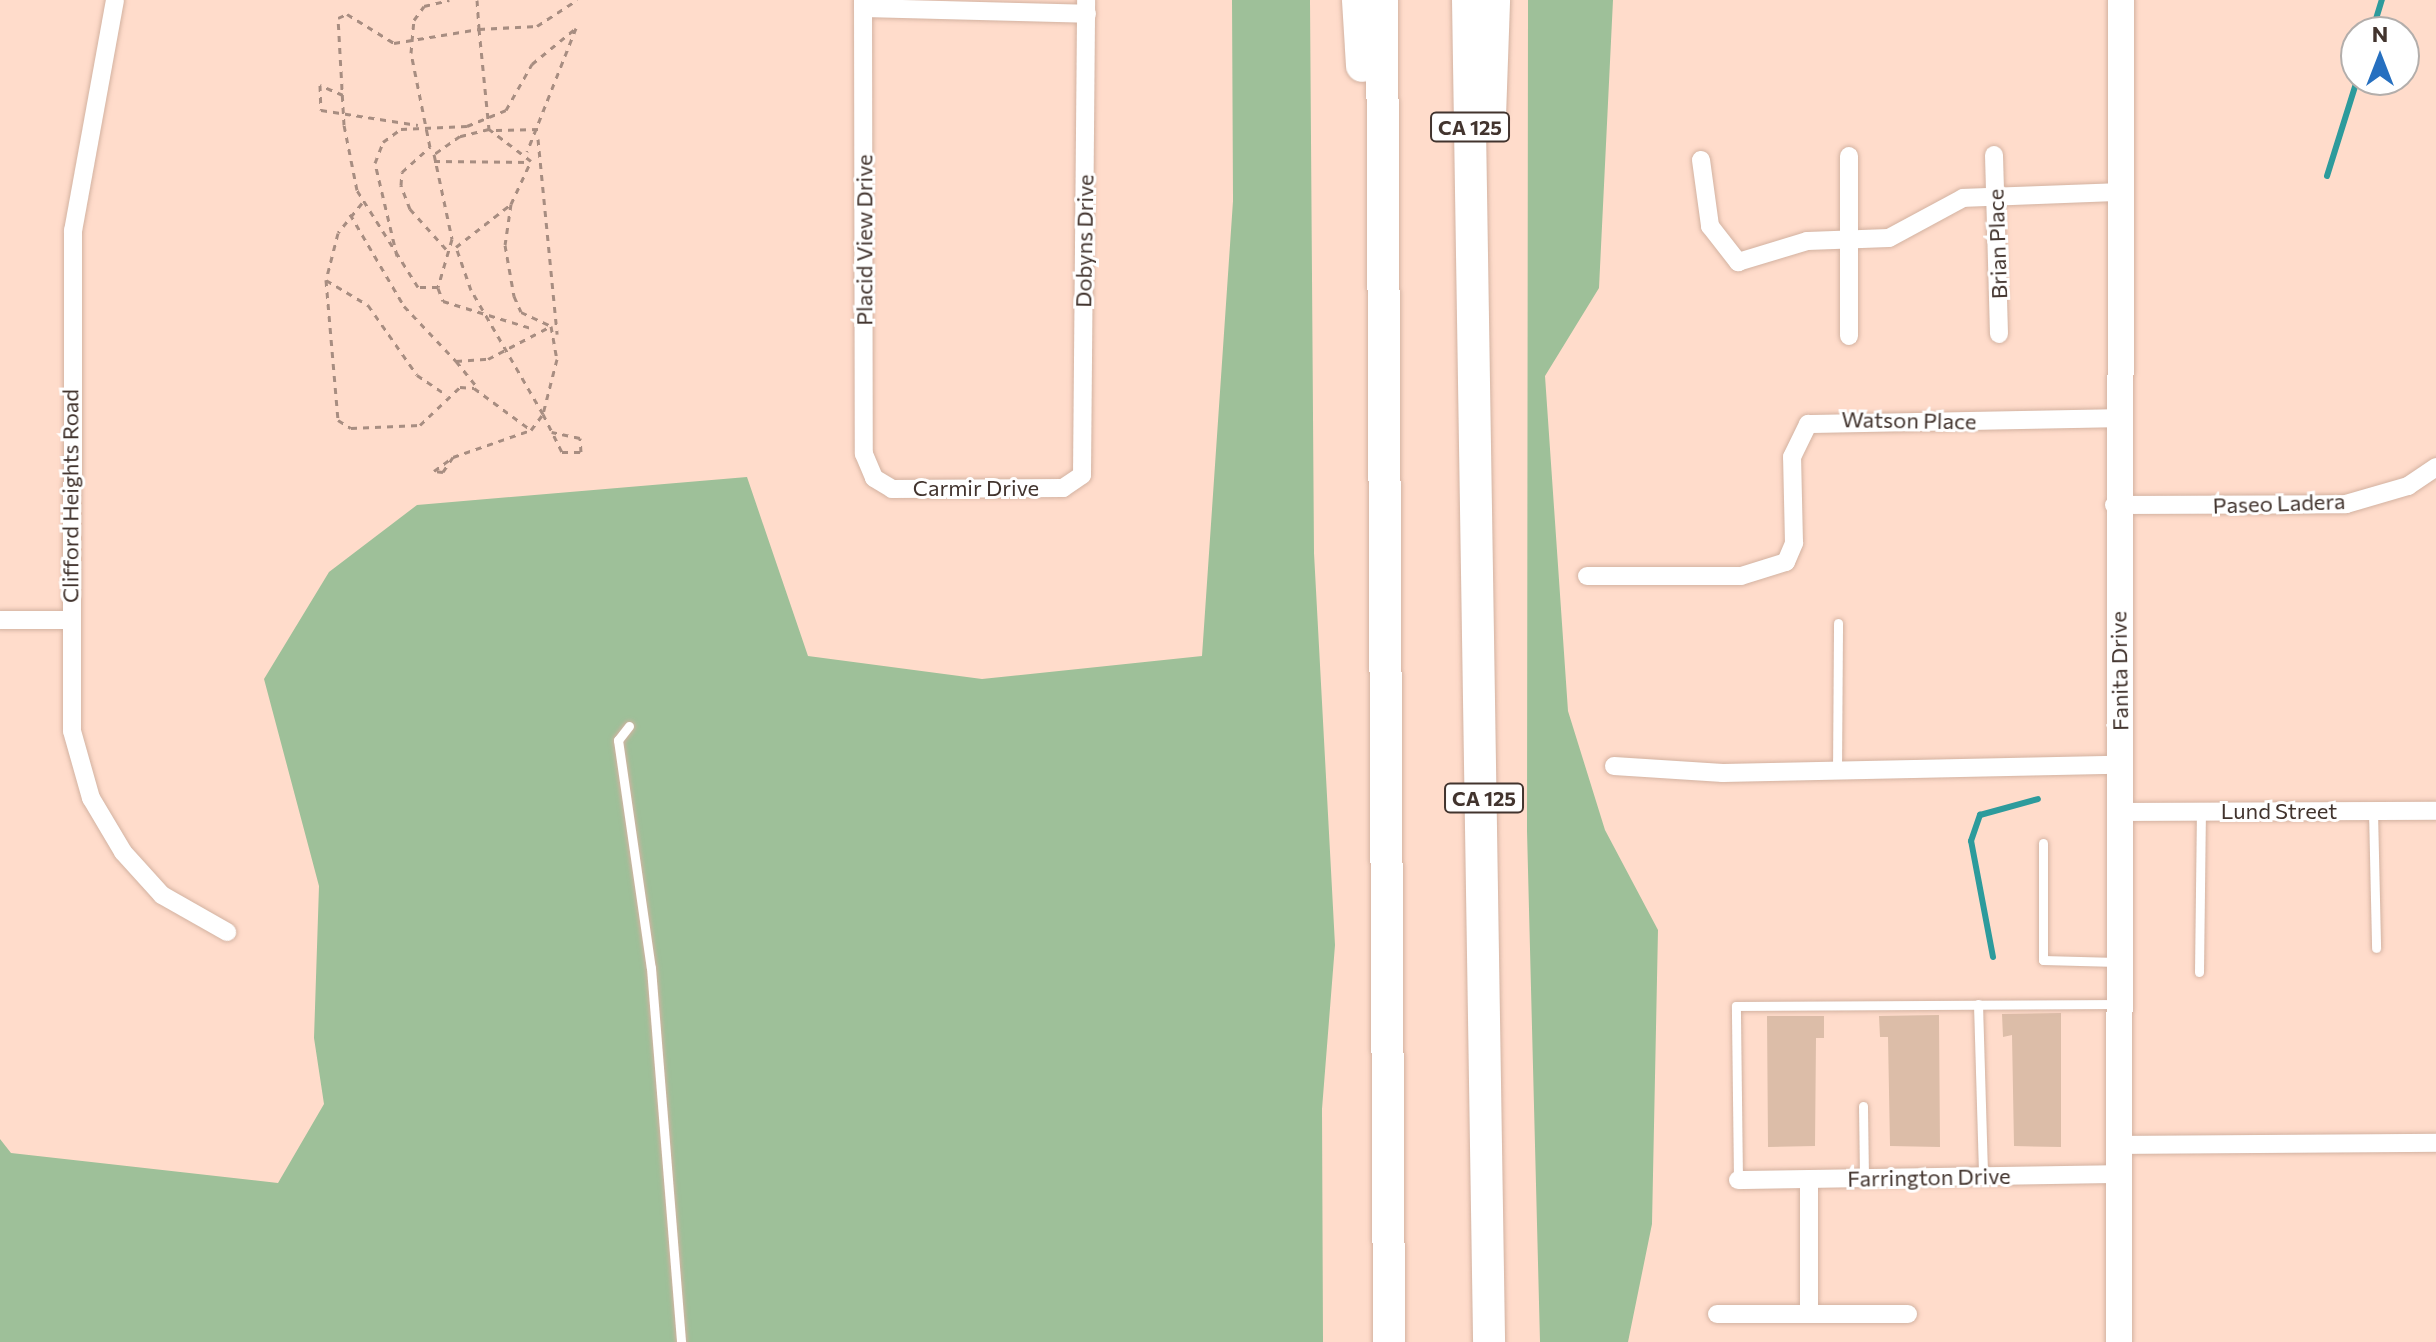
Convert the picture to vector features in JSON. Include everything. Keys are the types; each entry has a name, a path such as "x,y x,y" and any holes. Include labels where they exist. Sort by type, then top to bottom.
{"highway":[{"path":"1358,0 1383,385"},
{"path":"1382,0 1389,1342"},
{"name":"CA 125","path":"1468,0 1477,254 1489,1342"},
{"path":"1477,254 1485,232 1494,0"}],"main road":[{"name":"Fanita Drive","path":"2119,1342 2121,765 2114,505 2121,0"}],"street":[{"name":"Clifford Heights Road","path":"115,0 73,230 72,731 97,812 149,884 227,932"},
{"path":"863,4 1087,7"},
{"name":"Placid View Drive","path":"863,4 864,454 874,478"},
{"name":"Dobyns Drive","path":"1079,482 1087,7"},
{"name":"Brian Place","path":"1994,155 1999,334"},
{"path":"1849,156 1849,336"},
{"path":"1701,160 1710,226 1738,262 1807,241 1889,238 1963,198 2120,192"},
{"name":"Watson Place","path":"1587,576 1741,576 1786,562 1794,543 1792,457 1808,424 2117,418"},
{"name":"Paseo Ladera","path":"2114,505 2346,504 2408,486 2436,467"},
{"name":"Carmir Drive","path":"874,478 892,489 1079,482"},
{"path":"0,620 70,620"},
{"path":"1614,766 1837,772 2121,765"},
{"name":"Lund Street","path":"2121,812 2436,811"},
{"path":"2119,1145 2436,1143"},
{"name":"Farrington Drive","path":"1738,1180 2119,1174"},
{"path":"1809,1179 1809,1314"},
{"path":"1717,1314 1908,1314"}],"lane":[{"path":"1837,772 1838,623"},
{"path":"629,726 618,740 651,968 681,1342"},
{"path":"2199,972 2201,811"},
{"path":"2373,811 2376,948"},
{"path":"2043,843 2043,960 2121,962"},
{"path":"1978,1004 1983,1176"},
{"path":"1738,1180 1736,1006 2120,1004"},
{"path":"1863,1106 1864,1178"}],"path":[{"path":"446,249 410,209 401,185 402,172 430,147 410,43 424,6 449,0"},
{"path":"477,0 490,130 527,152 531,161 511,204 505,245 514,296 521,312 551,326 557,338"},
{"path":"438,287 418,287 362,203 344,118 338,18 355,18 380,40 410,43 479,29 537,26 577,0"},
{"path":"343,95 320,85 321,110 344,118 424,125 488,120 506,110 545,50 576,28 538,138 557,338 543,414 531,430 453,457 435,465 434,471 443,472 453,457"},
{"path":"398,260 375,163 383,142 424,125"},
{"path":"534,329 484,311 443,301 438,287 446,249 452,239 434,161 445,143 490,130 540,129"},
{"path":"527,152 538,138"},
{"path":"434,161 531,161"},
{"path":"362,203 350,214 326,280 338,420 351,428 420,425 447,395 460,387 480,392"},
{"path":"511,204 456,247 484,311 562,452 581,452 580,438 552,432"},
{"path":"350,214 404,306 456,361 480,392 531,430"},
{"path":"326,280 368,305 417,375 447,395"},
{"path":"456,361 506,350 534,329 551,326"}],"green space":[{"path":"1232,0 1310,0 1314,553 1335,945 1322,1109 1323,1342 0,1342 0,1139 11,1153 278,1183 324,1104 314,1038 319,886 264,679 329,572 417,505 747,477 808,656 982,679 1202,656 1233,201"},
{"path":"1528,0 1613,0 1599,288 1545,376 1568,711 1605,830 1658,930 1652,1224 1628,1342 1540,1342 1527,831"}],"building":[{"path":"2061,1013 2061,1147 2014,1146 2012,1035 2003,1037 2002,1014"},
{"path":"1939,1015 1940,1147 1890,1146 1888,1037 1880,1037 1879,1016"},
{"path":"1767,1016 1824,1016 1824,1038 1816,1038 1815,1146 1768,1147"}],"waterway":[{"path":"2377,16 2382,0"},
{"path":"2327,176 2352,96"},
{"path":"1993,957 1971,841 1980,815 2038,799"}]}
